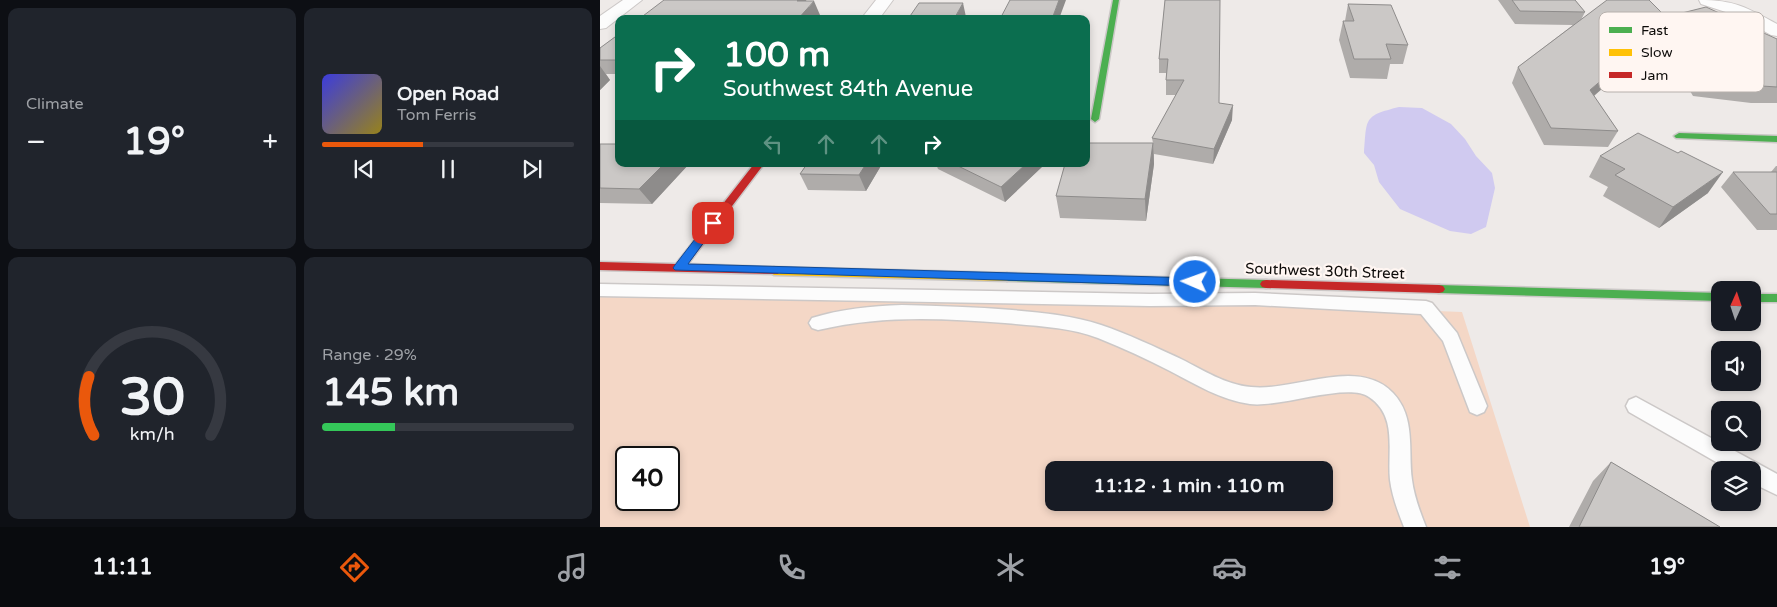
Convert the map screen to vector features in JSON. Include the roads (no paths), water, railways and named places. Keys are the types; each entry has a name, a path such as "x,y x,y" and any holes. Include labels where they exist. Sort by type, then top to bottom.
{"street":[{"path":"600,24 634,0"},
{"path":"873,15 885,0"},
{"path":"1096,119 1116,0"},
{"path":"1707,0 1743,12"},
{"path":"1764,24 1777,31"},
{"path":"1679,136 1777,139"},
{"path":"679,268 757,167"},
{"name":"Southwest 30th Street","path":"600,266 1711,297"},
{"path":"1761,298 1777,298"}],"lane":[{"path":"600,290 1150,300 1255,299 1426,308 1451,338 1477,406"},
{"path":"818,323 870,313 968,314 1055,322 1083,326 1104,333 1198,378 1251,396 1280,396 1339,385 1358,384 1374,390 1394,410 1400,425 1401,480 1408,509 1415,527"},
{"path":"1636,406 1733,461"},
{"path":"1761,476 1777,485"}]}
